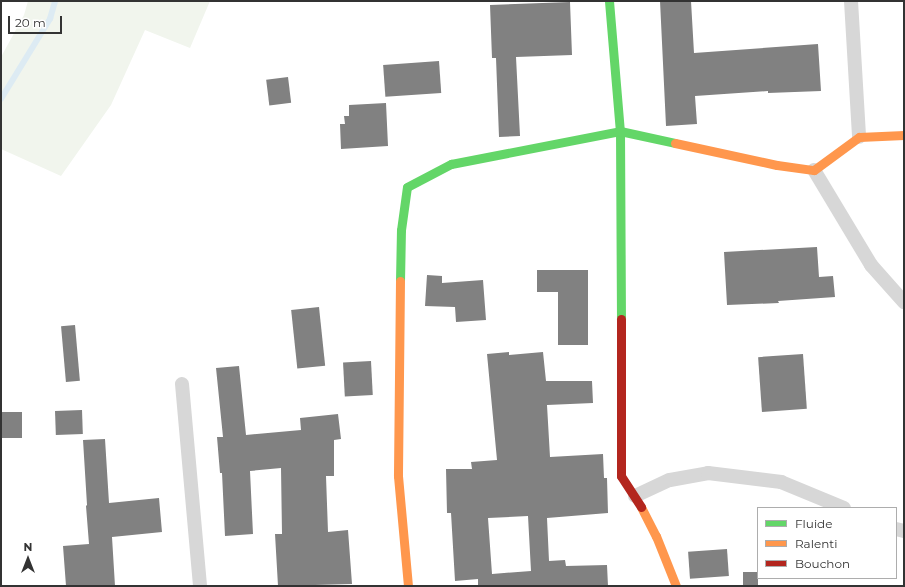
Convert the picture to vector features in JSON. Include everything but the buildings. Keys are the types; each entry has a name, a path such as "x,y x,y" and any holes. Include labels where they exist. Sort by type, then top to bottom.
{"street":[{"path":"609,1 620,131 621,476 635,496 656,536 676,586"},
{"path":"851,1 859,137"},
{"path":"408,586 398,476 401,230 407,187 450,164 620,131 776,165 814,170 859,137 904,135"},
{"path":"814,170 871,265 904,302"},
{"path":"182,384 200,586"},
{"path":"635,496 670,480 708,473 781,482 842,507"}],"shaded area":[{"path":"28,1 210,1 190,48 145,30 111,105 61,176 1,149 1,57 24,15"}],"waterway":[{"path":"1,99 50,19 55,1"}],"traffic: fast":[{"path":"609,1 620,131 621,319"},
{"path":"400,281 401,230 407,187 451,164 620,131 675,143"}],"traffic: slow":[{"path":"675,143 777,165 814,170 859,137 904,135"},
{"path":"400,281 398,476 408,586"},
{"path":"641,507 656,536 676,586"}],"traffic: jam":[{"path":"621,319 621,476 641,507"}]}
